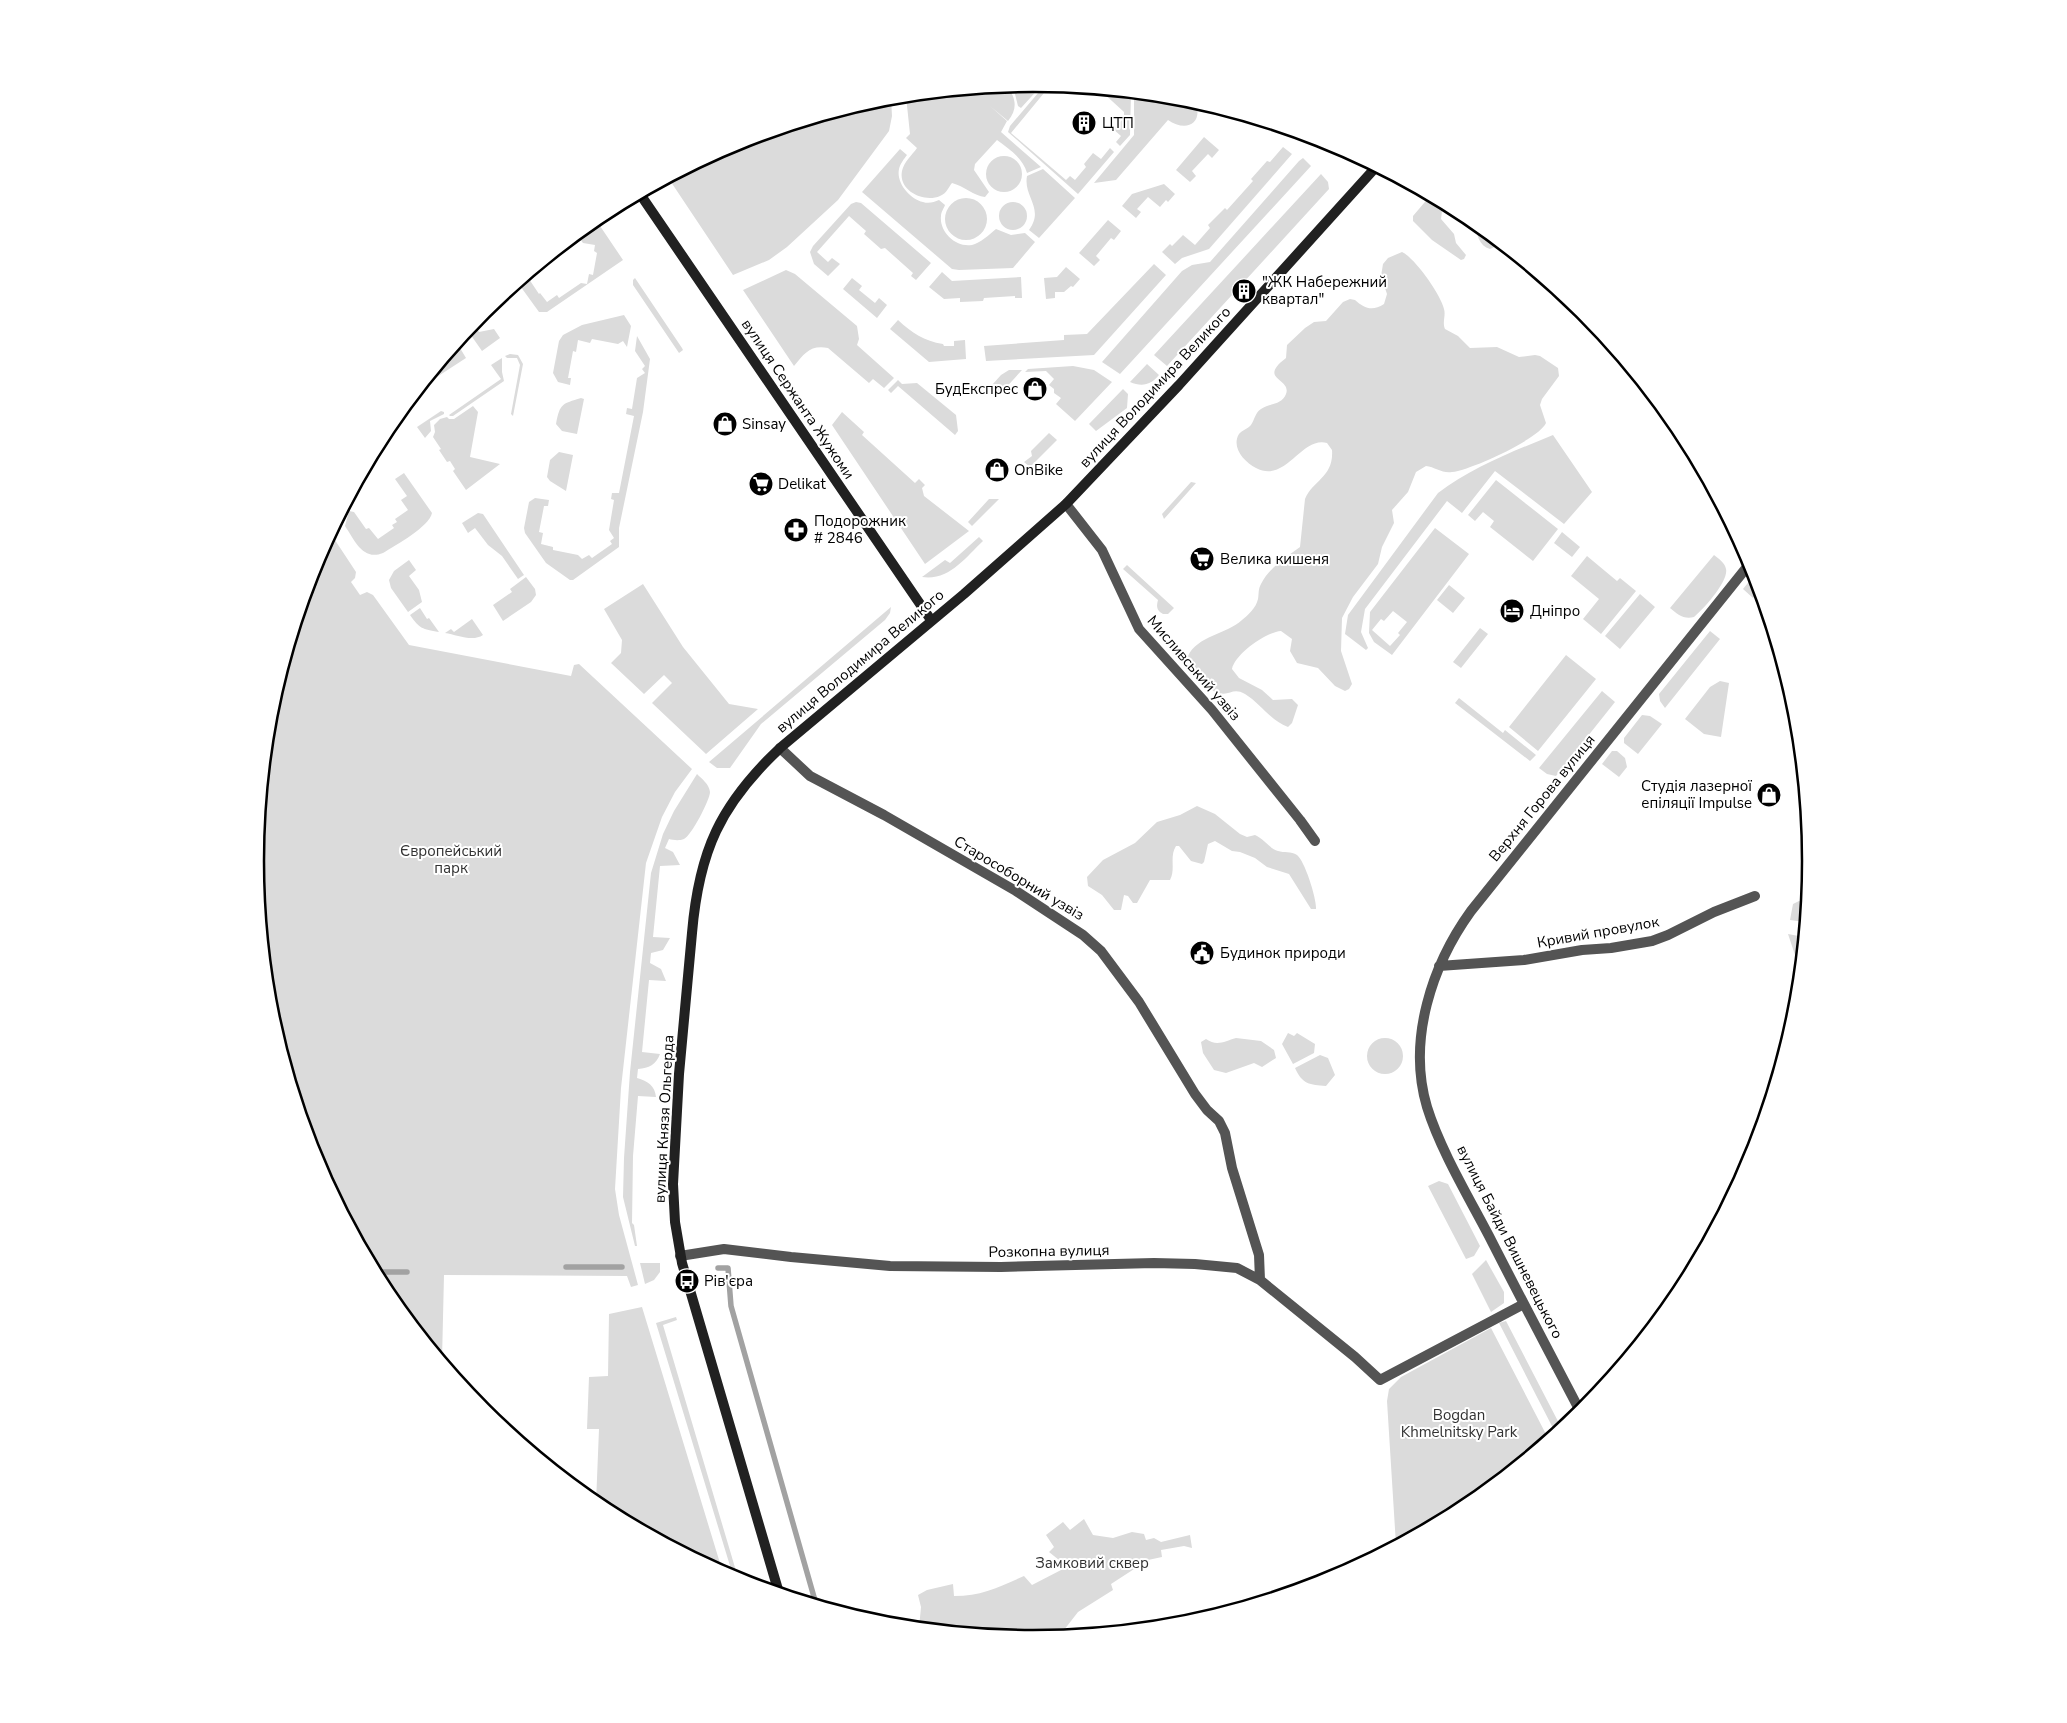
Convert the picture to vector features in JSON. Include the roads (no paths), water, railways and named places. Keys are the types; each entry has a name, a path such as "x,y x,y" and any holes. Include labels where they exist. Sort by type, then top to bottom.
{"main road":[{"name":"вулиця Володимира Великого","path":"780,748 1066,504 1179,385 1372,171"},
{"name":"вулиця Сержанта Жужоми","path":"644,199 931,620"},
{"name":"вулиця Князя Ольгерда","path":"777,1587 680,1256 675,1222 674,1152 695,897 700,873 721,821 747,781 780,748"}],"street":[{"name":"Мисливський узвіз","path":"1066,504 1102,550 1139,629 1212,710 1300,820 1314,842"},
{"name":"Верхня Горова вулиця","path":"1422,1081 1421,1048 1425,1013 1439,966 1453,937 1471,911 1745,570"},
{"name":"Старособорний узвіз","path":"780,748 810,776 1016,891 1083,934 1100,951 1139,1002 1195,1094 1207,1110 1219,1121 1225,1132 1234,1175 1259,1255 1260,1280"},
{"name":"Кривий провулок","path":"1439,966 1524,960 1652,941 1668,936 1728,906 1755,896"},
{"name":"вулиця Байди Вишневецького","path":"1422,1081 1426,1105 1441,1140 1577,1405"},
{"name":"Розкопна вулиця","path":"680,1256 724,1248 791,1257 890,1266 1001,1267 1154,1263 1237,1268 1260,1280 1355,1357 1380,1380 1524,1304"}],"waterway":[{"path":"566,1267 622,1267"},
{"path":"718,1268 728,1268 731,1306 814,1598"},
{"path":"384,1272 407,1272"}],"place":[{"name":"ЦТП","path":"1084,123"},
{"name":"\"ЖК Набережний квартал\"","path":"1244,291"},
{"name":"БудЕкспрес","path":"1035,389"},
{"name":"Sinsay","path":"725,424"},
{"name":"OnBike","path":"997,470"},
{"name":"Delikat","path":"761,484"},
{"name":"Подорожник # 2846","path":"796,530"},
{"name":"Велика кишеня","path":"1202,559"},
{"name":"Дніпро","path":"1512,611"},
{"name":"Студія лазерної епіляції Impulse","path":"1769,795"},
{"name":"Будинок природи","path":"1202,953"},
{"name":"Рів'єра","path":"687,1281"}],"park label":[{"name":"Європейський парк","path":"451,860"},
{"name":"Bogdan Khmelnitsky Park","path":"1459,1424"},
{"name":"Замковий сквер","path":"1092,1563"}]}
